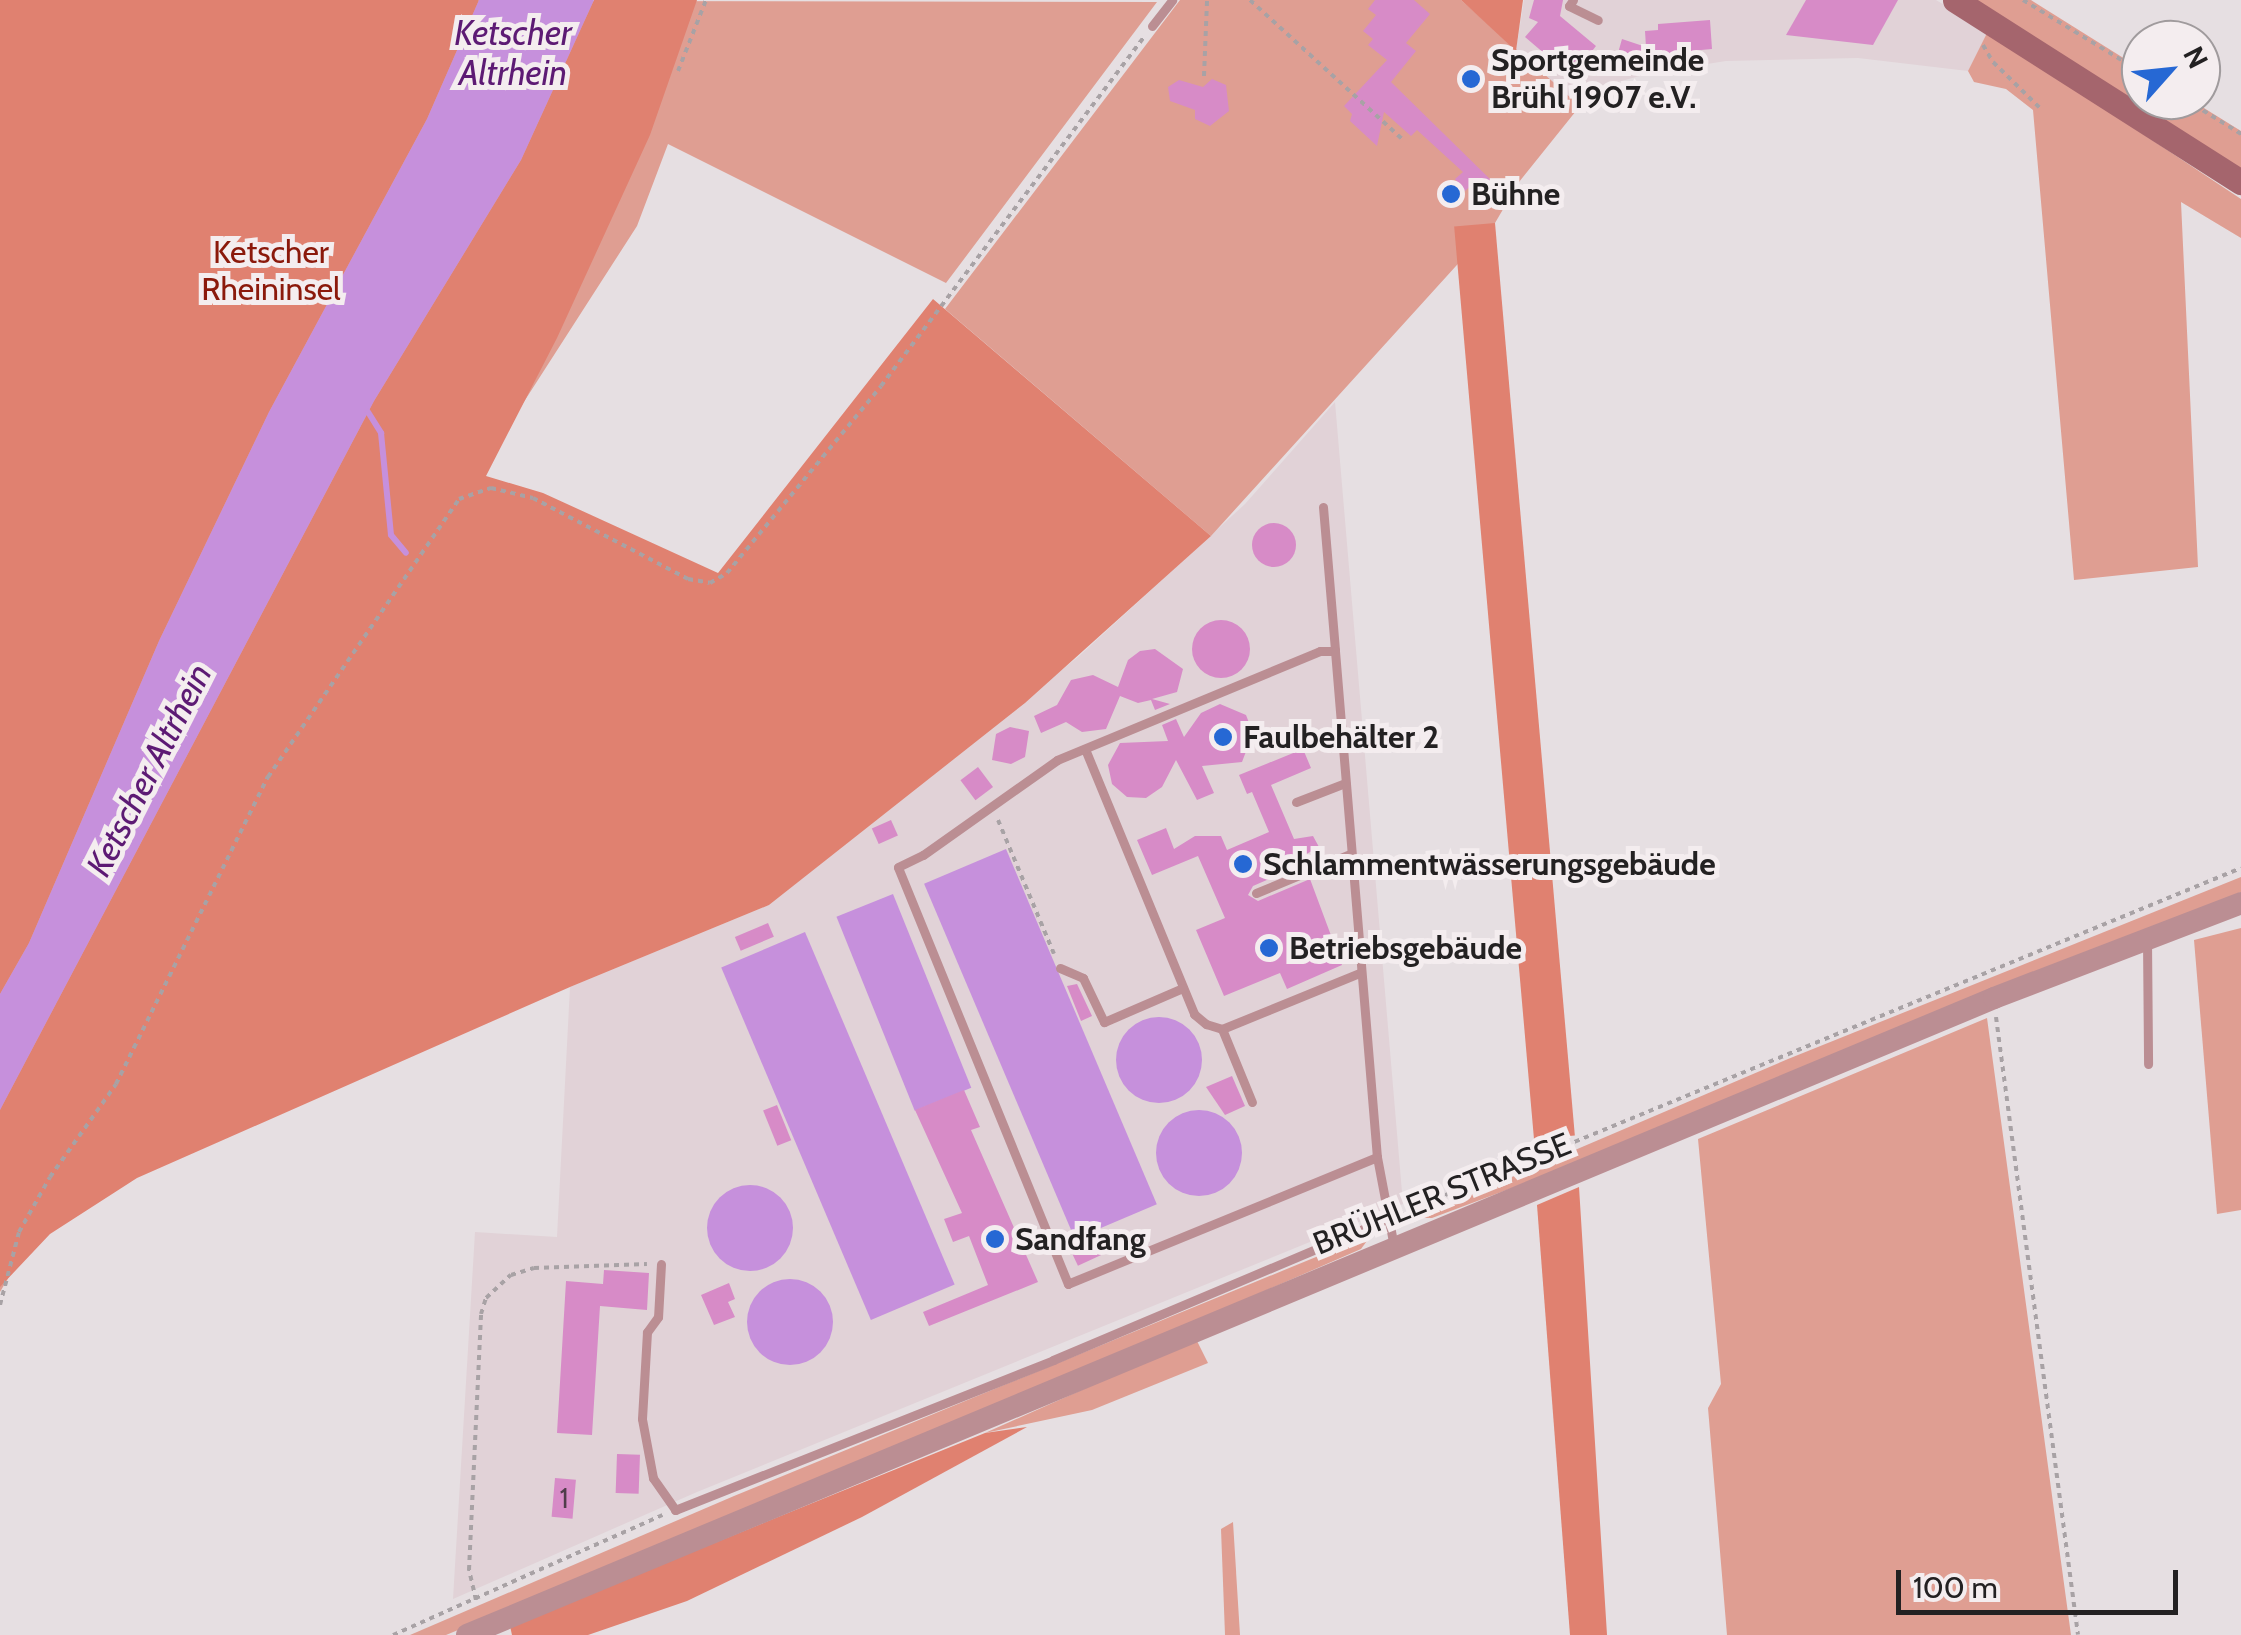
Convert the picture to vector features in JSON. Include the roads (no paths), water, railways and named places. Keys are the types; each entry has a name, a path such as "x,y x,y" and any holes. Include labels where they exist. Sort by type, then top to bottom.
{"main road":[{"path":"1954,0 2241,182"}],"street":[{"name":"BRÜHLER STRASSE","path":"466,1635 1994,998 2241,903"}],"lane":[{"path":"1152,26 1172,0"},
{"path":"1572,0 1569,6 1598,20"},
{"path":"1323,507 1359,973 1377,1157 1394,1247"},
{"path":"1335,651 1320,651 1057,760 923,855 898,867 1068,1284 1377,1157"},
{"path":"1084,749 1194,1014 1222,1029 1252,1102"},
{"path":"1296,802 1345,783"},
{"path":"1256,892 1350,854"},
{"path":"2148,1064 2155,935"},
{"path":"1060,968 1082,978 1104,1022 1183,988"},
{"path":"1222,1029 1359,973"},
{"path":"661,1264 658,1318 646,1332 642,1419 653,1478 675,1510 1052,1360 1388,1218"}],"water":[{"name":"Ketscher Altrhein","path":"479,0 594,0 521,160 374,401 0,1110 0,994 29,943 159,641 269,412 427,119"},
{"path":"1006,849 1157,1204 1075,1239 924,884"},
{"path":"893,894 971,1088 915,1111 836,917"},
{"path":"805,932 955,1285 871,1320 721,968"},
{"path":"1159,1017 1183,1024 1195,1036 1202,1060 1195,1084 1183,1096 1159,1103 1135,1096 1123,1084 1116,1060 1123,1036 1135,1024"},
{"path":"1199,1110 1223,1117 1235,1129 1242,1153 1235,1177 1223,1189 1199,1196 1175,1189 1163,1177 1156,1153 1163,1129 1175,1117"},
{"path":"750,1185 774,1192 786,1204 793,1228 786,1252 774,1264 750,1271 726,1264 714,1252 707,1228 714,1204 726,1192"},
{"path":"790,1279 814,1286 826,1298 833,1322 826,1346 814,1358 790,1365 766,1358 754,1346 747,1322 754,1298 766,1286"}],"waterway":[{"path":"368,412 381,433 391,535 406,553"}],"place":[{"name":"Sportgemeinde Brühl 1907 e.V.","path":"1471,79"},
{"name":"Bühne","path":"1451,194"},
{"name":"Faulbehälter 2","path":"1223,737"},
{"name":"Schlammentwässerungsgebäude","path":"1243,864"},
{"name":"Betriebsgebäude","path":"1269,948"},
{"name":"Sandfang","path":"995,1239"}],"park label":[{"name":"Ketscher Rheininsel","path":"271,272"}]}
